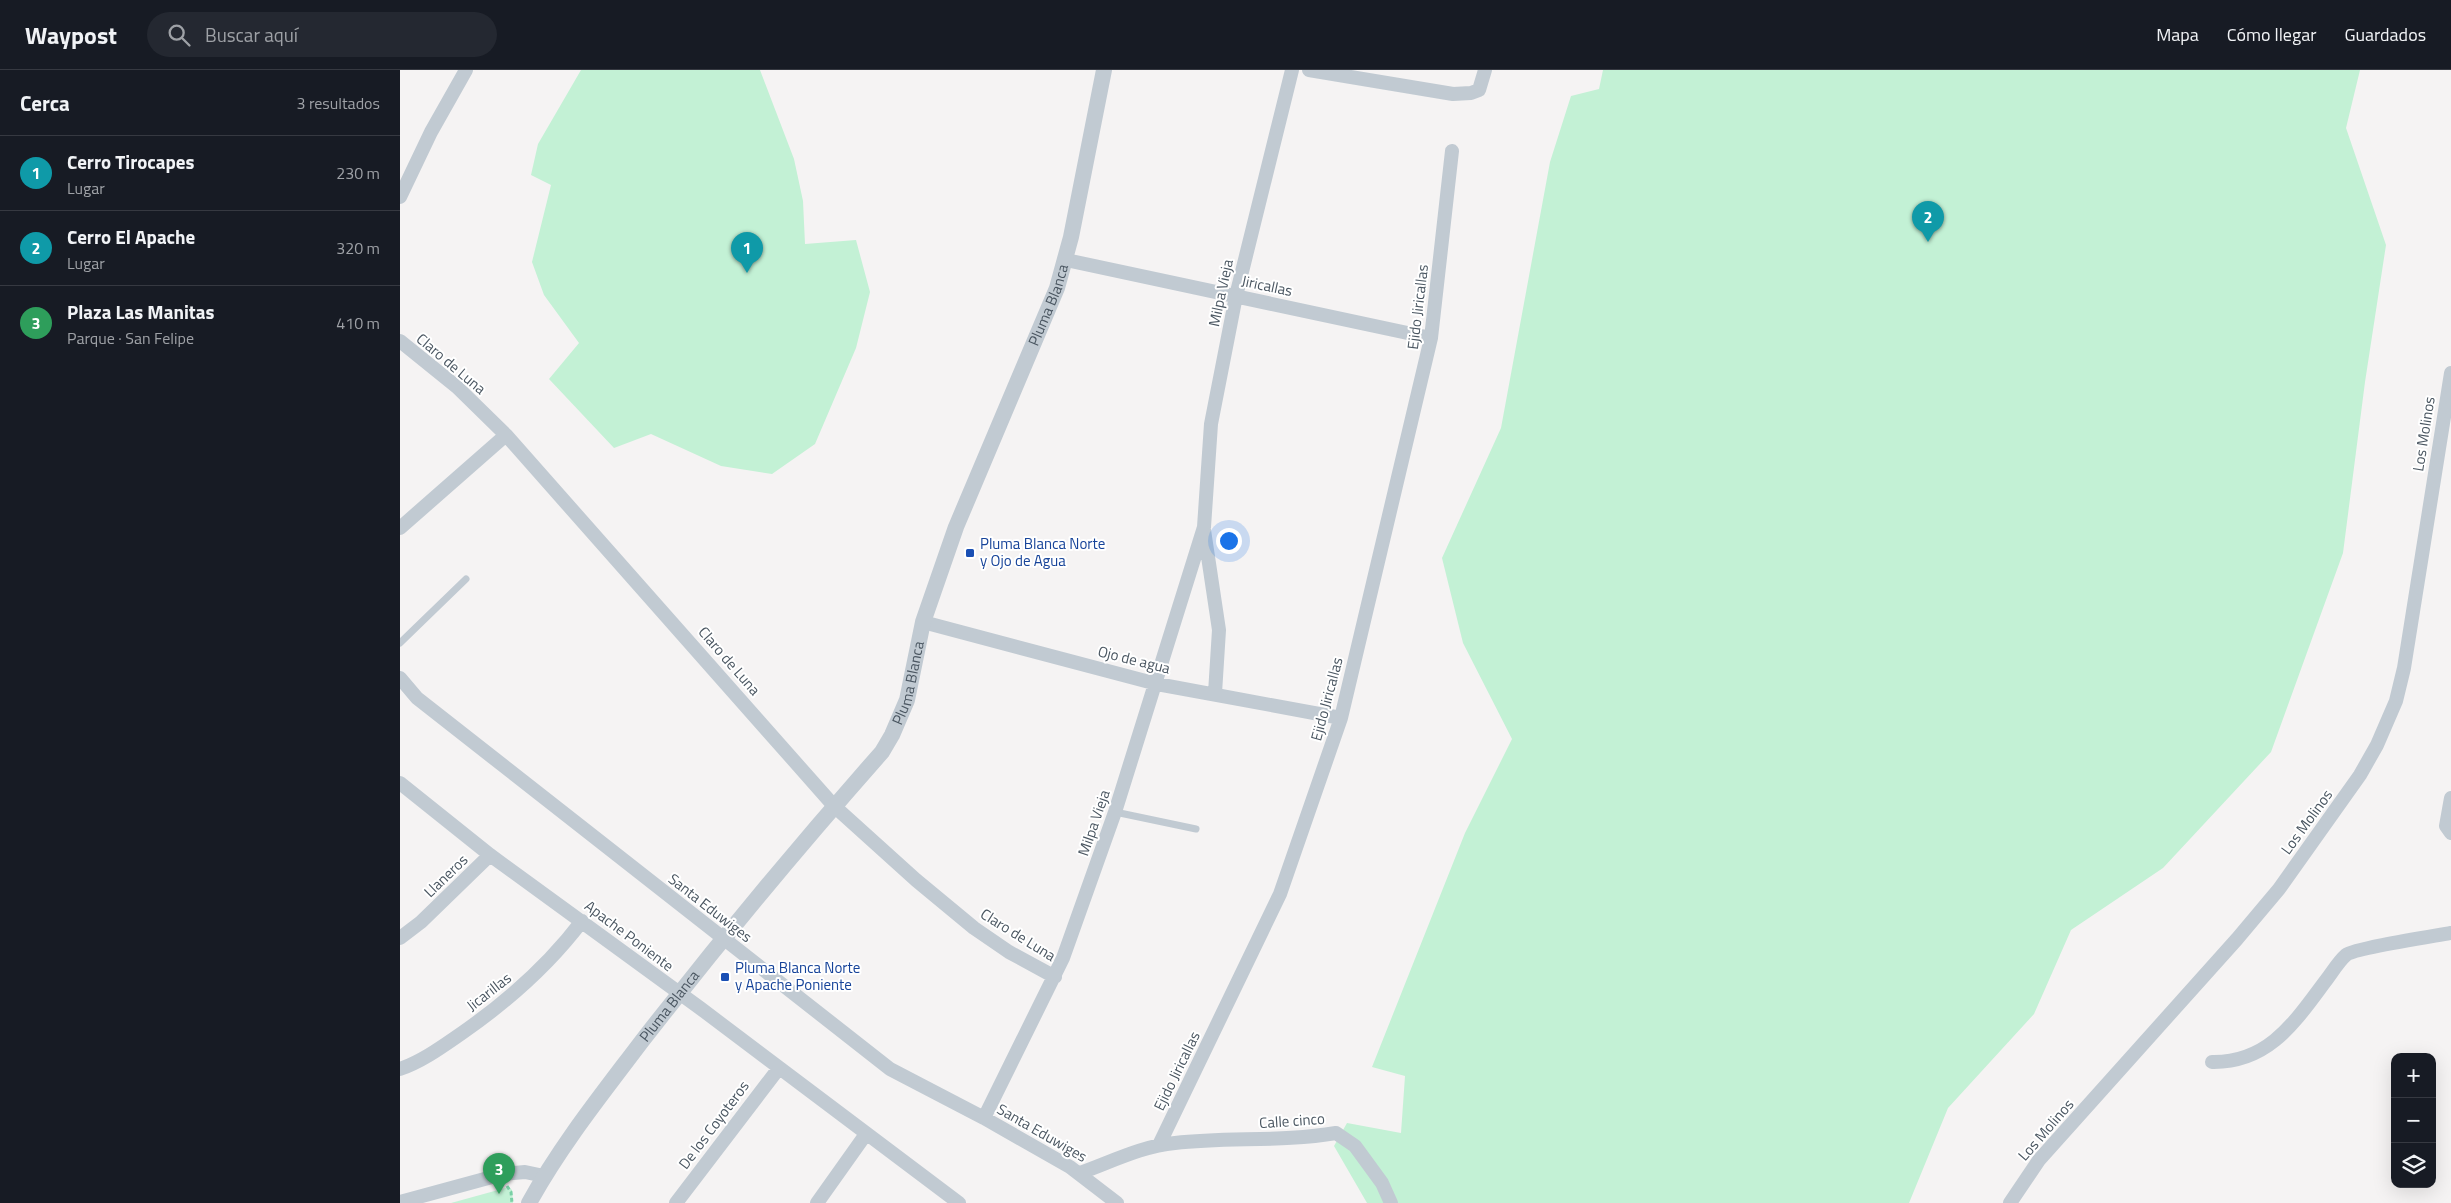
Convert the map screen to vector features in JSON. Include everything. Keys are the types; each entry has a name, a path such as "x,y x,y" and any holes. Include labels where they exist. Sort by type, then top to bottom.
{"street":[{"path":"400,197 431,132 466,70"},
{"name":"Pluma Blanca","path":"529,1203 544,1176 589,1112 679,993 722,938 882,752 892,735 907,700 923,622 956,527 1058,288 1066,260 1104,70"},
{"name":"Milpa Vieja","path":"1215,693 1219,630 1204,526 1211,424 1236,296 1292,70"},
{"path":"1316,71 1453,94 1471,94 1479,90 1485,70"},
{"name":"Ejido Jiricallas","path":"1159,1145 1280,894 1341,718 1431,338 1452,151"},
{"name":"Jiricallas","path":"1066,260 1431,338"},
{"name":"Claro de Luna","path":"400,341 457,387 506,435 834,806 916,880 974,928 1009,952 1055,977"},
{"name":"Los Molinos","path":"2010,1203 2039,1160 2238,939 2278,889 2355,782 2377,746 2396,700 2404,668 2451,373"},
{"path":"400,528 506,435"},
{"name":"Milpa Vieja","path":"984,1118 1055,977 1115,812 1204,526"},
{"name":"Ojo de agua","path":"923,622 1156,684 1215,693 1341,718"},
{"name":"Santa Eduwiges","path":"400,678 417,698 890,1069 984,1118 1080,1173 1117,1203"},
{"name":"Apache Poniente","path":"400,783 490,855 582,921 959,1203"},
{"path":"2451,798 2446,826 2451,833"},
{"name":"Llaneros","path":"401,936 421,922 490,855"},
{"name":"Jicarillas","path":"400,1069 436,1051 492,1012 527,982 582,921"},
{"path":"2212,1062 2228,1062 2251,1055 2268,1046 2287,1031 2349,954 2451,933"},
{"name":"De los Coyoteros","path":"676,1203 778,1068"},
{"name":"Calle cinco","path":"1159,1145 1176,1142 1304,1138 1336,1133 1355,1146 1382,1183 1391,1203"},
{"path":"817,1203 866,1134"},
{"path":"1080,1173 1159,1145"},
{"path":"400,1202 503,1174 524,1172 544,1176"}],"lane":[{"path":"400,644 466,579"},
{"path":"1115,812 1196,829"}],"green space":[{"path":"581,70 760,70 794,159 803,201 805,244 856,240 870,292 856,348 815,444 772,474 721,466 651,434 614,448 549,379 579,343 544,295 532,262 551,185 531,175 538,144"},
{"path":"1603,70 2360,70 2346,128 2386,245 2365,382 2343,553 2271,752 2163,868 2071,930 2034,1014 1948,1108 1909,1203 1367,1203 1334,1146 1347,1123 1401,1133 1405,1076 1372,1067 1465,833 1512,739 1463,643 1442,558 1501,428 1550,162 1571,96 1599,89"},
{"path":"509,1187 512,1190 513,1203 451,1203"}],"place":[{"name":"Cerro El Apache","path":"1928,242"},
{"name":"Cerro Tirocapes","path":"747,273"},
{"name":"Pluma Blanca Norte y Ojo de Agua","path":"970,553"},
{"name":"Pluma Blanca Norte y Apache Poniente","path":"725,977"},
{"name":"Plaza Las Manitas","path":"499,1194"}]}
